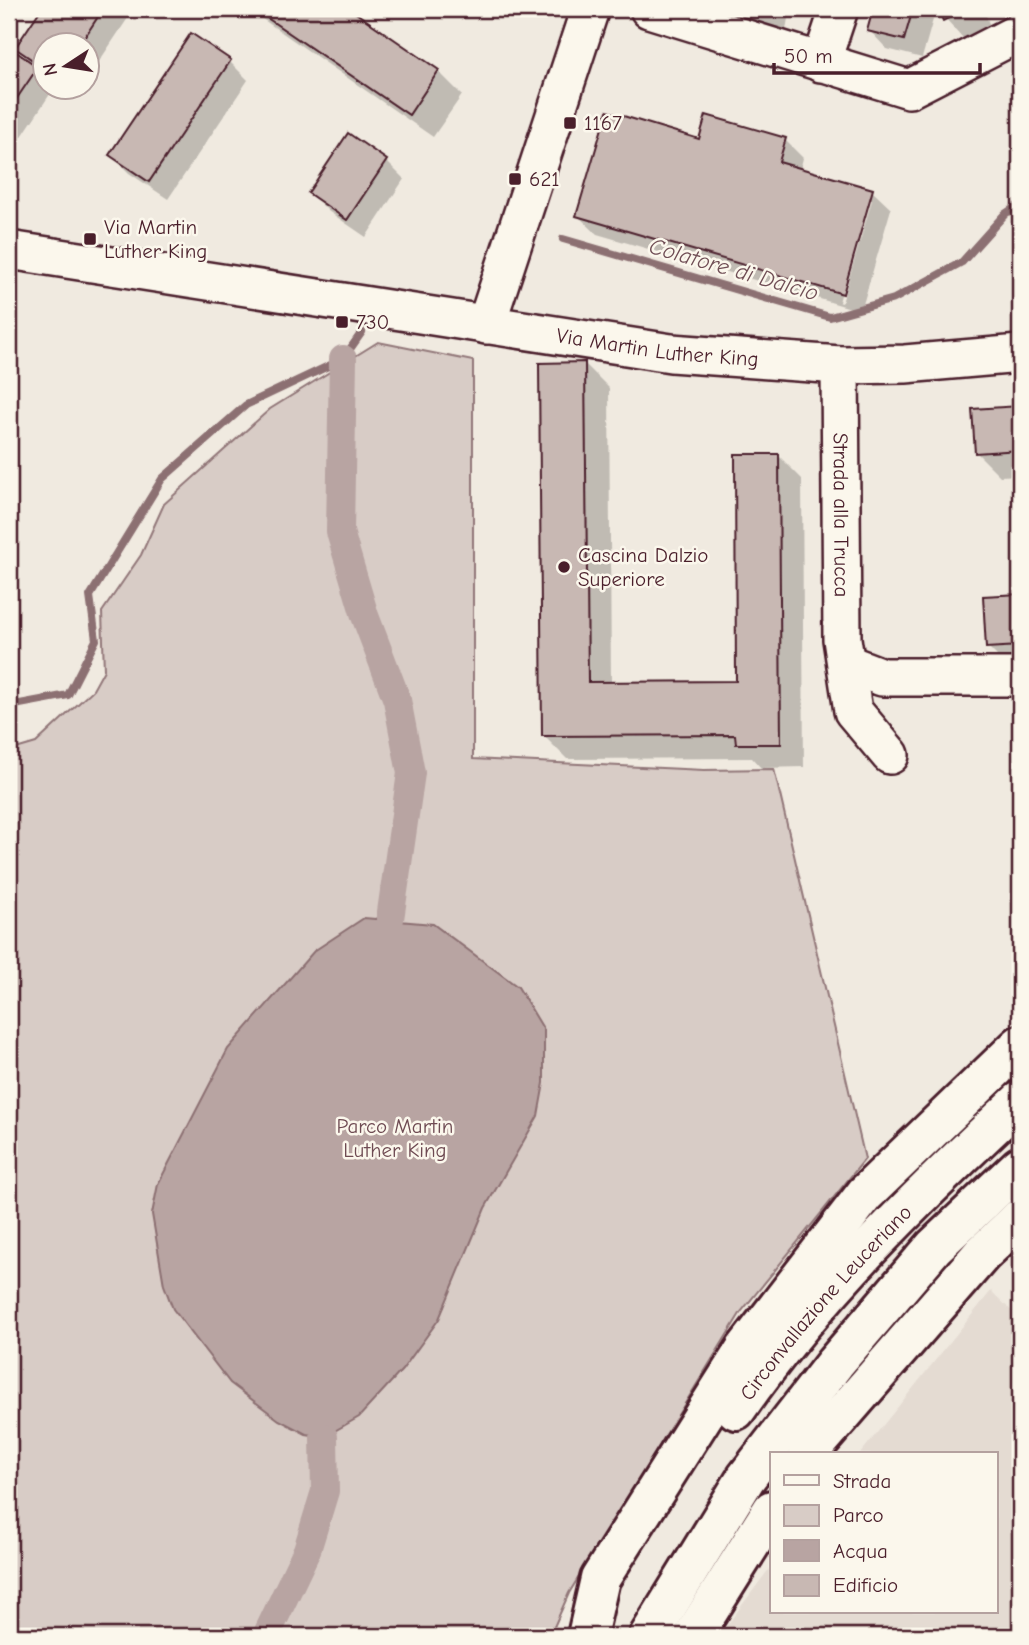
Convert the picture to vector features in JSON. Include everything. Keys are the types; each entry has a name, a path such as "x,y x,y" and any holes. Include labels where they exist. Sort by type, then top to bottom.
{"highway":[{"path":"587,1636 600,1579 746,1348 865,1194 1020,1045"},
{"name":"Circonvallazione Leuceriano","path":"595,1636 668,1506 766,1366 902,1212 1020,1101"},
{"path":"649,1636 746,1478 835,1363 934,1247 1020,1166"},
{"path":"810,1452 982,1254 1020,1218"},
{"path":"693,1636 770,1513"}],"street":[{"path":"486,325 590,9"},
{"path":"649,9 909,89 1014,25"},
{"path":"821,64 839,9"},
{"name":"Via Martin Luther King","path":"9,250 671,353 840,365 905,364 1020,354"},
{"name":"Strada alla Trucca","path":"840,365 842,639 848,664 853,711 890,755"},
{"path":"848,664 883,677 1020,677"}],"shaded area":[{"path":"991,1291 1020,1319 1020,1636 719,1636 770,1568 770,1614 998,1614 998,1452 862,1452"}],"green space":[{"name":"Parco Martin Luther King","path":"378,342 473,361 473,759 704,770 774,769 865,1159 741,1312 569,1593 550,1636 9,1636 9,751 36,743 93,690 104,670 102,612 141,555 164,504 270,409"}],"water":[{"path":"364,918 433,924 518,987 544,1030 544,1083 538,1116 485,1208 439,1319 402,1370 359,1417 324,1437 306,1434 279,1420 230,1383 173,1309 164,1285 152,1214 158,1184 228,1049 314,951"}],"building":[{"path":"41,9 103,9 88,32 32,32 32,60 15,48"},
{"path":"254,9 350,9 439,70 409,115"},
{"path":"873,9 913,9 904,40 867,31"},
{"path":"938,9 967,9 943,21"},
{"path":"191,33 231,60 149,182 109,155"},
{"path":"9,47 32,63 32,76 9,110"},
{"path":"607,111 699,139 706,115 786,138 779,162 873,189 843,294 576,216"},
{"path":"348,133 387,160 347,220 308,193"},
{"name":"Cascina Dalzio Superiore","path":"585,362 588,682 736,681 735,454 779,454 781,744 736,744 735,735 542,736 539,363"},
{"path":"1020,406 1020,450 975,453 972,409"},
{"path":"1020,594 1020,646 986,648 983,596"}],"waterway":[{"name":"Colatore di Dalcio","path":"563,239 830,317 894,299 962,262 1005,214 1020,204"},
{"name":"Colatore di Dalcio","path":"9,706 68,695 96,640 90,596 162,479 246,405 343,359 362,332"},
{"path":"343,359 340,532 365,616 397,700 411,773 390,919"},
{"path":"266,1636 307,1550 325,1491 324,1437"}],"place":[{"name":"1167","path":"570,123"},
{"name":"621","path":"515,179"},
{"name":"Via Martin Luther King","path":"90,239"},
{"name":"730","path":"342,322"},
{"name":"Cascina Dalzio Superiore","path":"564,567"}]}
